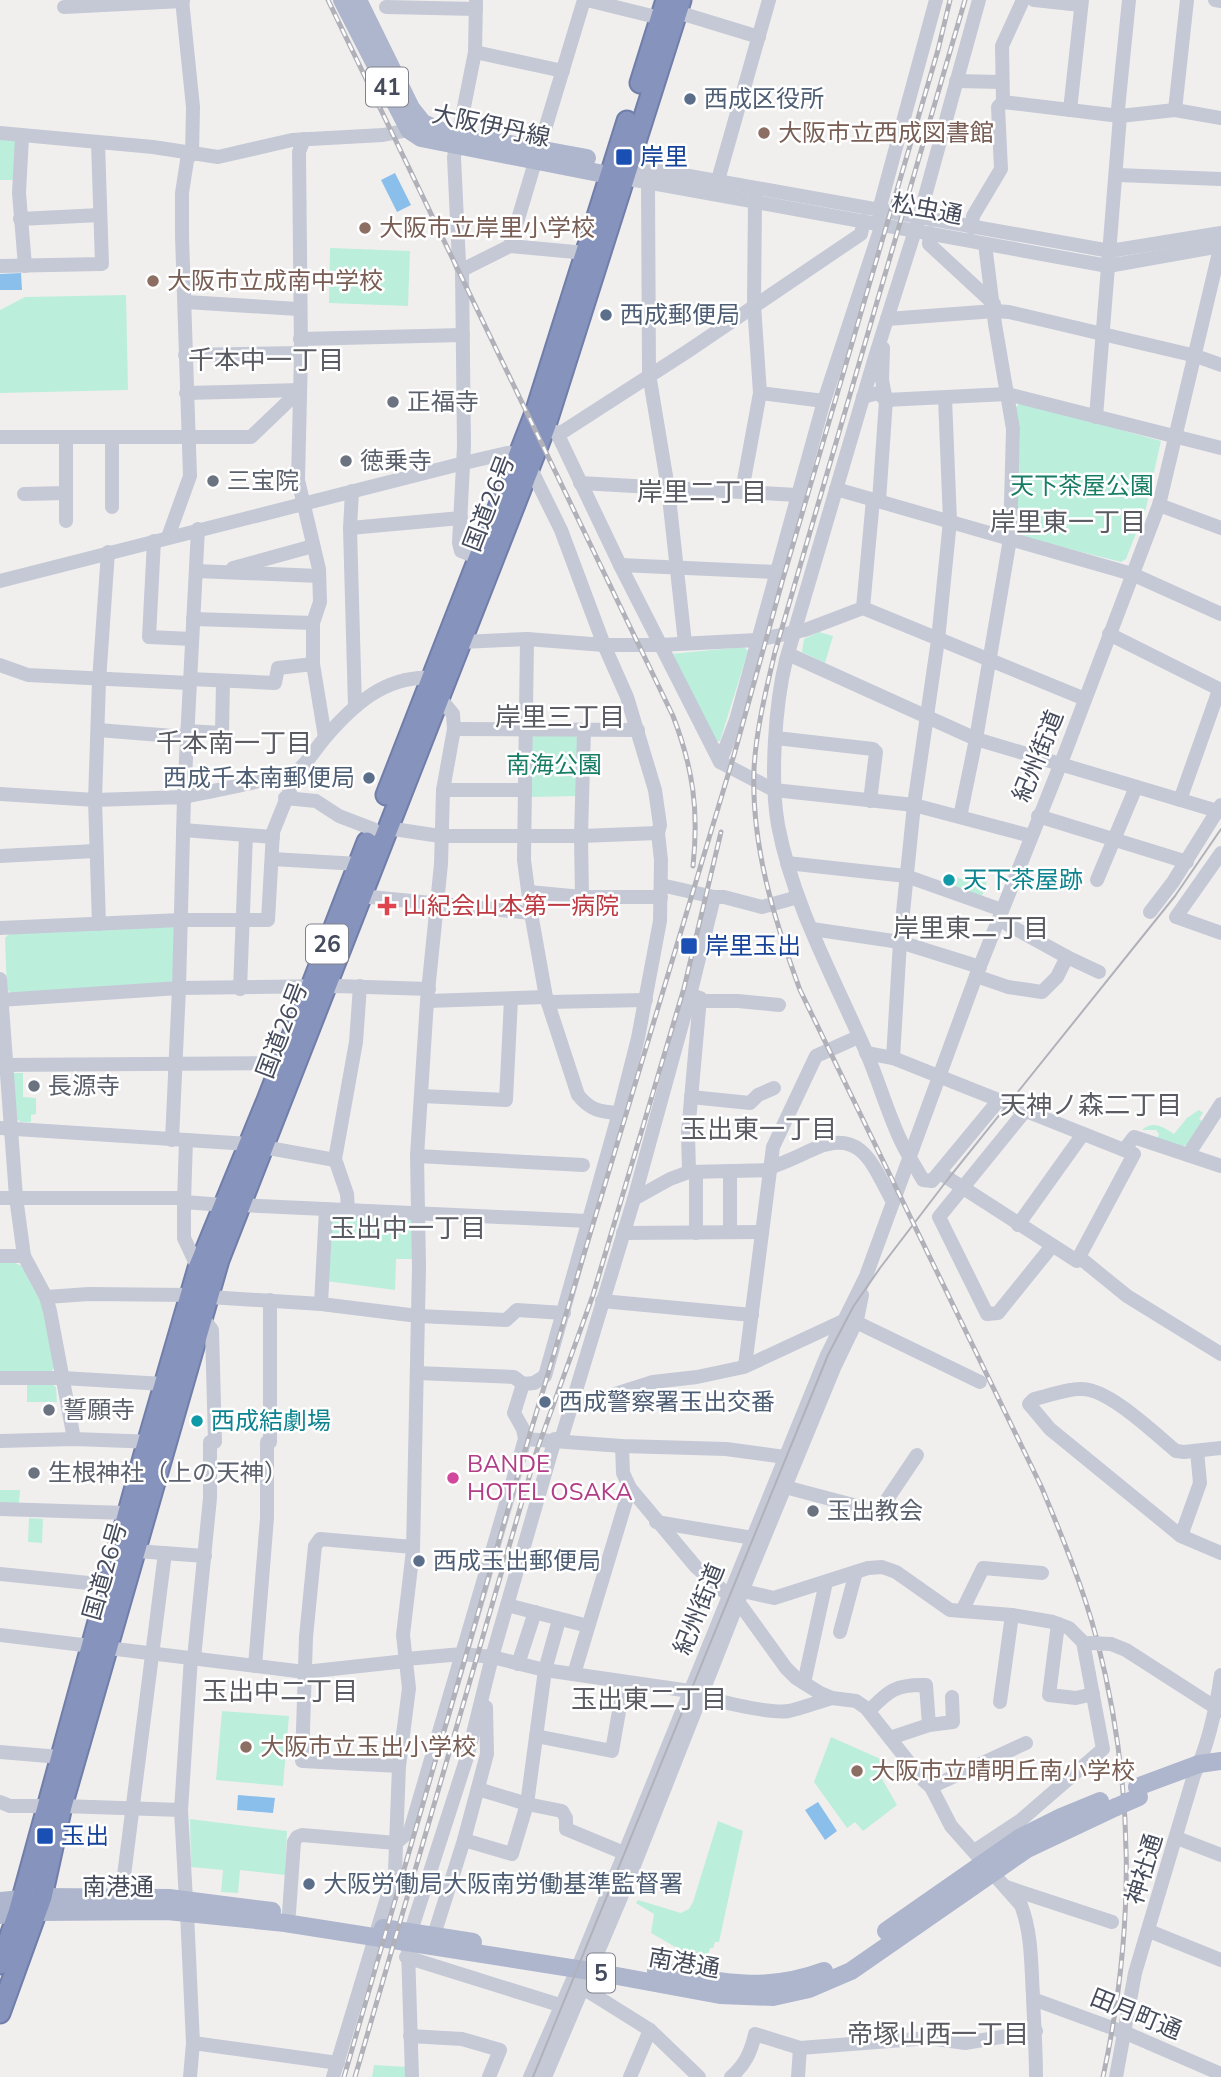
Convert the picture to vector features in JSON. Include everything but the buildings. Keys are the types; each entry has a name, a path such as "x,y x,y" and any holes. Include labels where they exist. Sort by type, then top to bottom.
{"highway":[{"name":"国道26号","path":"256,1146 281,1063 361,896 380,829 432,678 479,558 525,460 551,430 619,170 671,7"},
{"name":"国道26号","path":"0,2013 24,1907 100,1646 108,1585 127,1513 157,1442 203,1318 198,1268 232,1205 256,1146 318,986 359,864 380,829 461,642 525,460 586,253 619,170"},
{"name":"国道26号","path":"55,1806 60,1757 136,1551 157,1442 164,1384 200,1296 219,1260 232,1205"},
{"name":"国道26号","path":"0,1964 24,1907"}],"main road":[{"name":"大阪伊丹線","path":"342,0 409,130 421,138 457,140 619,170"},
{"name":"大阪伊丹線","path":"358,0 411,108 423,123 457,140"},
{"name":"南港通","path":"0,1901 24,1907 145,1910 186,1907 289,1913 377,1932 408,1944 585,1970 720,1995 790,1995 826,1983 851,1970 983,1862 1049,1837 1115,1801 1221,1761"},
{"name":"南港通","path":"1197,1770 1221,1771"},
{"name":"南港通","path":"24,1907 169,1898 186,1907 285,1923 377,1932"},
{"name":"南港通","path":"408,1944 434,1935 585,1970"}],"street":[{"path":"510,246 586,0 671,7 759,37"},
{"path":"718,180 769,0"},
{"path":"720,762 736,720 824,401 881,217 936,0"},
{"path":"979,0 917,224 788,654 778,700 774,790 778,823 798,897 866,1053 901,1143 923,1181 932,1181 999,1100"},
{"path":"972,228 973,216 1001,169 998,107 1003,102 1002,46 1023,0"},
{"path":"1034,0 1081,2 1070,110"},
{"path":"1096,417 1117,176 1120,116 1118,109 1129,0"},
{"path":"1175,110 1187,0"},
{"path":"1215,0 1221,1"},
{"path":"64,7 182,1 193,107 190,155 182,192 190,476 161,539 149,637 192,639"},
{"path":"386,8 476,4 475,52 454,157 459,262 462,270 463,335 464,463 459,543 461,551 479,558"},
{"path":"475,52 563,71"},
{"path":"956,81 1002,82"},
{"path":"1003,102 1120,116 1175,110 1221,118"},
{"path":"0,133 153,148 190,155 223,156 263,145 304,139 383,135 409,130"},
{"path":"22,137 19,193 25,266"},
{"path":"304,139 299,152 298,480 319,576 320,602 313,623 313,664 325,737"},
{"path":"0,266 102,264 98,143"},
{"name":"松虫通","path":"619,170 648,182 864,220 881,217"},
{"name":"松虫通","path":"619,170 718,180 881,217 917,224 972,228 1109,258"},
{"path":"1117,176 1221,179"},
{"path":"648,182 649,374 668,488 685,643"},
{"path":"742,491 760,393 754,305 755,201"},
{"path":"20,219 100,215"},
{"path":"551,430 564,431 688,351 861,234 864,220"},
{"name":"松虫通","path":"917,224 930,233 985,244 1109,258 1221,242"},
{"path":"930,233 929,244 994,307 1196,356 1221,365"},
{"name":"紀州街道","path":"585,1970 624,1853 736,1597 849,1322 978,971 1159,505 1221,242"},
{"path":"960,817 1010,539 1013,429 985,244"},
{"path":"462,270 510,246 586,253"},
{"path":"186,302 299,309"},
{"path":"885,324 994,307"},
{"path":"863,608 886,400 881,380 885,324"},
{"path":"185,355 463,335"},
{"path":"186,393 300,390"},
{"path":"0,438 251,437 300,390"},
{"path":"760,393 824,401"},
{"path":"863,397 878,393 886,400 1007,394 1221,448"},
{"path":"893,1058 906,876 938,640 950,522 945,398"},
{"path":"551,430 720,762 774,790 914,806 1031,836"},
{"path":"66,438 66,521"},
{"path":"111,507 112,438"},
{"path":"0,581 507,453 525,460 561,530 638,730 655,790 660,825 660,921 646,1000 619,1113 545,1376 534,1383 523,1384 514,1377 417,1373"},
{"path":"580,484 797,495"},
{"path":"836,489 1132,574 1221,614"},
{"path":"352,491 350,528 355,707"},
{"path":"24,494 66,493"},
{"path":"1159,505 1221,528"},
{"path":"350,528 461,518"},
{"path":"198,529 186,734 179,988 174,1063 184,1200 184,1238 198,1268"},
{"path":"222,571 313,546"},
{"path":"99,924 95,800 108,552"},
{"path":"620,565 776,572"},
{"path":"196,570 319,576"},
{"path":"461,642 527,639 604,645 660,645 757,639 794,632 863,608 1085,699"},
{"path":"193,618 313,623"},
{"path":"1109,634 1220,690 1180,800"},
{"path":"527,639 524,836 531,913 547,1000 578,1095 587,1106 601,1112 619,1113"},
{"path":"788,654 976,739 1220,810 1187,862 1150,912"},
{"path":"0,665 28,674 100,679 275,683 278,668 313,664"},
{"path":"0,928 181,920 268,920 273,837 285,798 298,770 325,737 355,707 387,684 422,677 432,678"},
{"path":"98,730 222,733 223,681"},
{"path":"193,2043 336,2070 395,1872 399,1766 409,1688 404,1635 413,1547 418,1316 416,1156 441,864 443,790 454,729 453,714 439,697"},
{"path":"454,729 638,730"},
{"path":"582,897 584,730"},
{"path":"776,738 873,749 876,752 870,801"},
{"path":"0,794 95,800 184,797 298,770"},
{"path":"1097,880 1136,787"},
{"path":"443,790 524,790"},
{"path":"285,798 316,801 339,816 380,829 440,836 658,834"},
{"path":"1038,816 1187,862"},
{"path":"183,830 273,837"},
{"path":"240,989 246,835"},
{"path":"0,856 95,851"},
{"path":"1221,853 1176,917 1221,933"},
{"path":"272,859 359,864"},
{"path":"787,863 906,876 1002,910"},
{"path":"529,892 582,897 661,891 724,897 762,907 798,897"},
{"path":"361,896 531,913"},
{"path":"412,2077 408,1944 468,1754 507,1605 558,1440 571,1408 695,998 714,897"},
{"path":"1007,925 1099,972"},
{"path":"813,929 900,942 978,971 1008,987 1042,992 1057,977 1067,957"},
{"path":"0,979 5,1128 24,1256 46,1297 74,1439"},
{"path":"0,1000 179,988 360,986 428,995 547,1000 646,1000"},
{"path":"348,1210 335,1160 356,1042 360,986"},
{"path":"695,998 779,1005"},
{"path":"695,998 688,1133 696,1233"},
{"path":"422,1096 506,1100 511,999"},
{"path":"745,1366 773,1147 816,1056 858,1037"},
{"path":"866,1053 893,1058 1134,1154 1077,1261 940,1172"},
{"path":"2,1065 281,1063"},
{"path":"691,1097 750,1103 758,1095 774,1088"},
{"path":"1188,1155 1221,1104"},
{"path":"1025,1111 939,1217 987,1314 998,1313 1052,1246"},
{"path":"5,1128 256,1146 335,1160"},
{"path":"1018,1225 1083,1134"},
{"path":"1125,1150 1134,1137 1221,1166"},
{"path":"634,1199 670,1179 693,1172 770,1168 836,1143 847,1144 865,1152 893,1202"},
{"path":"416,1156 583,1165"},
{"path":"730,1171 730,1232"},
{"path":"0,1198 184,1200 232,1205 588,1221"},
{"path":"321,1304 326,1209"},
{"path":"623,1233 762,1232"},
{"path":"0,1256 24,1256"},
{"path":"1079,1257 1127,1296 1221,1354"},
{"path":"46,1297 89,1294 200,1296 321,1304 418,1316 506,1320 517,1310 564,1313"},
{"path":"256,1666 267,1518 270,1300"},
{"path":"602,1301 752,1315"},
{"path":"190,2077 193,2043 181,1810 213,1442 212,1330 203,1318"},
{"path":"571,1408 653,1382 697,1377 745,1366 849,1322 980,1382"},
{"path":"0,1378 63,1378 164,1384"},
{"path":"289,1913 294,1842 297,1838 302,1835 396,1843 410,1831 525,1439 514,1413 523,1384"},
{"path":"1221,1448 1176,1451 1095,1390 1080,1388 1034,1399 1029,1404 1050,1429 1181,1536 1221,1553"},
{"path":"0,1441 74,1439 157,1442"},
{"path":"525,1439 622,1446 726,1449 791,1458"},
{"path":"622,1446 623,1473 630,1488 656,1522 696,1567 736,1597 786,1668 804,1683 832,1698"},
{"path":"1181,1536 1200,1483 1197,1451"},
{"path":"785,1487 876,1511 917,1455"},
{"name":"紀州街道","path":"758,1539 785,1487 791,1458"},
{"path":"574,1675 630,1488"},
{"path":"0,1509 127,1513"},
{"path":"656,1522 758,1539"},
{"path":"399,1766 302,1761 305,1672 315,1546 320,1539 413,1547"},
{"path":"136,1551 205,1556"},
{"path":"121,1899 164,1553"},
{"path":"736,1597 774,1598 868,1568 882,1567 897,1572 950,1611 1012,1615 1058,1624 1069,1628 1086,1642 1111,1644 1126,1650 1218,1710"},
{"path":"962,1611 983,1568 1042,1573"},
{"path":"840,1633 856,1572"},
{"path":"0,1574 108,1585"},
{"path":"804,1683 826,1582"},
{"path":"507,1605 588,1626"},
{"path":"518,1664 535,1612"},
{"path":"1000,1702 1012,1615"},
{"path":"464,1840 512,1854 527,1804 545,1670 559,1620"},
{"path":"1058,1624 1049,1695 1076,1698 1093,1694"},
{"path":"0,1635 305,1672 462,1654 492,1657 574,1675 695,1693 760,1709 786,1711 832,1698 856,1700 869,1711 931,1787 951,1826 1021,1905 1027,1921 1036,2031 1036,2077"},
{"path":"983,1862 1021,1820 1103,1749 1086,1642"},
{"name":"神社通","path":"1116,2077 1135,1973 1218,1710 1221,1675"},
{"path":"536,1736 612,1751 624,1683"},
{"path":"434,1935 487,1754 485,1685"},
{"path":"869,1711 897,1687 926,1685 929,1725"},
{"name":"紀州街道","path":"530,2077 585,1970 695,1693"},
{"path":"890,1738 929,1725 953,1722 952,1697"},
{"path":"931,1787 1026,1743"},
{"path":"0,1752 60,1757"},
{"path":"478,1790 562,1811 566,1818 566,1829 624,1853"},
{"path":"0,1802 10,1806 181,1810"},
{"path":"1177,1838 1221,1855"},
{"path":"1005,1887 1112,1922"},
{"path":"1149,1931 1221,1960"},
{"path":"408,1944 567,2007"},
{"path":"585,1970 699,2077"},
{"name":"田月町通","path":"1033,1999 1126,2033 1221,2074"},
{"name":"紀州街道","path":"545,2077 567,2007"},
{"path":"630,2077 650,2030"},
{"path":"731,2077 740,2070 750,2053 755,2034 800,2048 929,2038 965,2043 1036,2031"},
{"path":"410,2036 463,2039 500,2050 489,2077"},
{"path":"798,2077 800,2048"}],"green space":[{"path":"0,137 17,140 15,180 0,180"},
{"path":"330,248 410,251 408,306 329,303"},
{"path":"126,295 128,390 0,393 0,310 25,297"},
{"name":"天下茶屋公園","path":"1020,402 1161,441 1146,508 1126,559 1121,562 1022,537 1016,529 1020,431 1015,409"},
{"path":"819,632 833,636 825,663 802,652 804,639"},
{"path":"744,647 748,651 720,741 714,741 670,654"},
{"name":"南海公園","path":"533,735 575,736 579,740 578,796 533,797 529,793 530,738"},
{"path":"969,875 987,882 982,896 953,886 955,877 967,880"},
{"path":"169,925 175,929 174,979 170,983 11,993 7,990 5,938 9,934"},
{"path":"12,1073 23,1073 23,1097 36,1098 36,1114 31,1115 31,1122 21,1122 15,1118"},
{"path":"1199,1110 1203,1113 1199,1119 1205,1123 1190,1144 1180,1147 1157,1139 1159,1134 1156,1130 1142,1130 1154,1125 1174,1134 1187,1118"},
{"path":"330,1212 412,1215 416,1259 396,1259 395,1290 326,1281"},
{"path":"0,1263 22,1266 43,1306 55,1366 51,1372 0,1372"},
{"path":"51,1384 56,1387 57,1402 27,1402 27,1385"},
{"path":"0,1490 20,1490 19,1503 0,1503"},
{"path":"29,1518 43,1519 42,1543 28,1542"},
{"path":"222,1711 289,1716 283,1786 216,1780"},
{"path":"831,1737 885,1761 878,1772 897,1805 863,1831 855,1822 847,1828 814,1782"},
{"path":"190,1819 287,1831 285,1875 240,1870 238,1893 221,1892 223,1870 191,1867"},
{"path":"718,1821 743,1831 719,1942 715,1942 713,1948 710,1948 705,1964 651,1933 654,1914 636,1903 638,1900 681,1913 689,1909"},
{"path":"374,2065 409,2067 410,2077 372,2077"}],"water":[{"path":"395,173 411,205 397,212 381,180"},
{"path":"21,273 22,290 0,290 0,274"},
{"path":"238,1795 275,1798 273,1813 237,1810"},
{"path":"818,1802 837,1831 825,1840 805,1810"}],"tram line":[{"path":"533,2077 828,1355 853,1307 948,1179 1175,896 1221,829"}],"railway":[{"path":"328,0 673,716 693,789 693,866"},
{"path":"344,2077 526,1447 734,755 938,50 950,0"},
{"path":"965,0 775,652 757,740 754,797 756,826 766,881 800,990 1041,1486 1079,1581 1097,1640 1118,1749 1126,1858 1121,1967 1103,2077"},
{"path":"355,2077 537,1450 593,1295 684,988 721,832"}],"place":[{"name":"西成区役所","path":"690,99"},
{"name":"大阪市立西成図書館","path":"764,133"},
{"name":"岸里","path":"624,157"},
{"name":"大阪市立岸里小学校","path":"365,228"},
{"name":"大阪市立成南中学校","path":"153,281"},
{"name":"西成郵便局","path":"606,315"},
{"name":"正福寺","path":"393,402"},
{"name":"徳乗寺","path":"346,461"},
{"name":"三宝院","path":"213,481"},
{"name":"西成千本南郵便局","path":"369,778"},
{"name":"天下茶屋跡","path":"949,880"},
{"name":"山紀会山本第一病院","path":"387,906"},
{"name":"岸里玉出","path":"689,946"},
{"name":"長源寺","path":"34,1086"},
{"name":"西成警察署玉出交番","path":"545,1402"},
{"name":"誓願寺","path":"49,1410"},
{"name":"西成結劇場","path":"197,1421"},
{"name":"生根神社（上の天神）","path":"34,1473"},
{"name":"BANDE HOTEL OSAKA","path":"453,1478"},
{"name":"玉出教会","path":"813,1511"},
{"name":"西成玉出郵便局","path":"419,1561"},
{"name":"大阪市立玉出小学校","path":"246,1747"},
{"name":"大阪市立晴明丘南小学校","path":"857,1771"},
{"name":"玉出","path":"45,1836"},
{"name":"大阪労働局大阪南労働基準監督署","path":"309,1884"}],"district":[{"name":"千本中一丁目","path":"266,360"},
{"name":"岸里二丁目","path":"702,492"},
{"name":"岸里東一丁目","path":"1068,522"},
{"name":"岸里三丁目","path":"560,717"},
{"name":"千本南一丁目","path":"234,743"},
{"name":"岸里東二丁目","path":"971,928"},
{"name":"天神ノ森二丁目","path":"1091,1105"},
{"name":"玉出東一丁目","path":"759,1129"},
{"name":"玉出中一丁目","path":"408,1228"},
{"name":"玉出中二丁目","path":"280,1691"},
{"name":"玉出東二丁目","path":"649,1699"},
{"name":"帝塚山西一丁目","path":"938,2034"}]}
